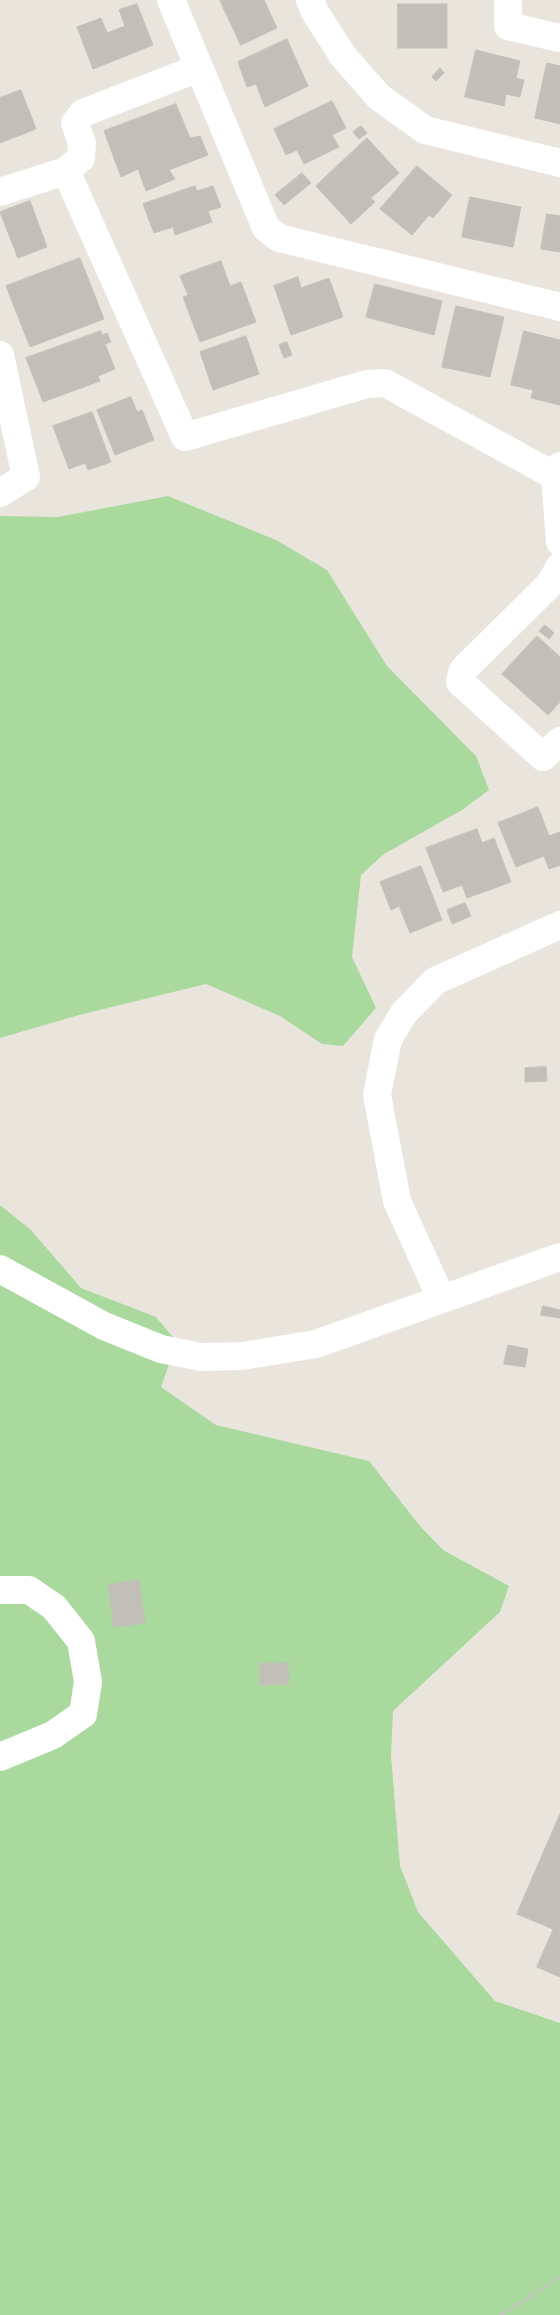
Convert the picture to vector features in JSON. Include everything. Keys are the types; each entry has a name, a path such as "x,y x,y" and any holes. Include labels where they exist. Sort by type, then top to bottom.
{"street":[{"path":"171,0 266,228 279,238 560,307"},
{"path":"310,0 315,12 343,56 380,97 425,130 560,164"},
{"path":"508,0 508,26 560,38"},
{"path":"0,192 66,171 83,154 82,143 75,124 83,113 199,68"},
{"path":"66,171 184,437 367,384 384,383 558,471 560,542"},
{"path":"0,355 26,477 0,493"},
{"path":"560,566 550,584 463,670 460,682 543,757 560,741"},
{"path":"441,1298 397,1201 377,1095 388,1039 404,1013 435,981 560,925"},
{"path":"0,1270 104,1326 161,1349 201,1357 242,1356 316,1344 560,1256"},
{"path":"0,1590 29,1590 54,1607 81,1641 88,1682 84,1714 53,1736 0,1757"}],"path":[{"path":"500,2315 560,2277"}],"green space":[{"path":"168,496 276,540 327,570 387,666 476,756 489,790 462,810 384,854 361,875 352,957 376,1008 343,1046 322,1044 280,1016 206,984 79,1015 0,1038 0,516 58,517"},
{"path":"0,1205 31,1230 81,1288 156,1317 177,1342 161,1387 216,1425 369,1461 420,1526 443,1550 509,1586 500,1612 393,1711 391,1755 400,1866 418,1912 495,2001 560,2023 560,2315 0,2315"}],"building":[{"path":"220,0 264,0 277,28 241,45"},
{"path":"137,4 153,45 93,69 77,27 101,18 107,33 125,26 119,10"},
{"path":"398,4 447,4 447,48 398,48"},
{"path":"287,39 308,86 265,107 256,84 247,87 238,62"},
{"path":"476,50 520,61 516,78 524,80 520,97 506,94 504,106 465,97"},
{"path":"547,63 560,66 560,124 535,118"},
{"path":"440,68 444,73 436,81 432,77"},
{"path":"21,90 36,129 0,143 0,98"},
{"path":"332,101 346,128 332,135 339,147 304,164 297,150 286,155 274,129"},
{"path":"176,104 190,138 200,136 208,155 169,170 175,179 146,191 138,169 121,177 104,131"},
{"path":"361,126 367,133 359,139 353,132"},
{"path":"367,138 399,173 371,198 375,202 351,224 316,186"},
{"path":"417,166 452,195 433,218 429,215 412,235 380,209"},
{"path":"302,173 311,183 284,205 275,195"},
{"path":"195,186 197,191 213,186 221,207 208,211 212,222 175,235 173,227 154,233 143,204"},
{"path":"470,197 521,207 513,247 462,237"},
{"path":"30,201 47,247 18,258 0,212"},
{"path":"547,214 560,216 560,252 541,249"},
{"path":"80,258 104,319 30,347 6,286"},
{"path":"221,261 230,286 241,282 256,322 200,342 183,297 188,295 180,276"},
{"path":"298,277 301,288 329,278 343,317 291,335 274,286"},
{"path":"375,284 442,301 434,335 366,317"},
{"path":"456,306 504,317 490,377 442,367"},
{"path":"101,331 102,335 107,333 111,342 105,344 115,369 98,376 100,381 43,402 26,358"},
{"path":"524,331 560,340 560,405 531,398 533,390 511,385"},
{"path":"246,336 259,374 213,390 200,352"},
{"path":"287,342 292,355 284,358 279,345"},
{"path":"131,397 137,412 142,410 154,440 115,455 97,410"},
{"path":"92,412 111,462 88,470 85,463 69,469 53,426"},
{"path":"545,625 554,633 549,639 539,631"},
{"path":"537,636 560,657 560,702 548,715 502,674"},
{"path":"538,807 549,836 560,832 560,865 549,869 544,856 516,867 498,823"},
{"path":"477,829 482,843 494,838 511,882 467,898 462,885 443,892 426,848"},
{"path":"421,866 442,920 410,933 399,906 391,910 380,882"},
{"path":"465,903 471,916 452,924 447,910"},
{"path":"546,1067 547,1081 525,1082 525,1068"},
{"path":"543,1306 560,1310 560,1318 541,1315"},
{"path":"508,1345 528,1349 525,1367 504,1364"},
{"path":"139,1580 145,1623 114,1627 108,1585"},
{"path":"260,1663 288,1663 289,1684 260,1685"},
{"path":"560,1814 560,1914 553,1929 517,1914"},
{"path":"560,1914 560,1977 537,1967"}]}
